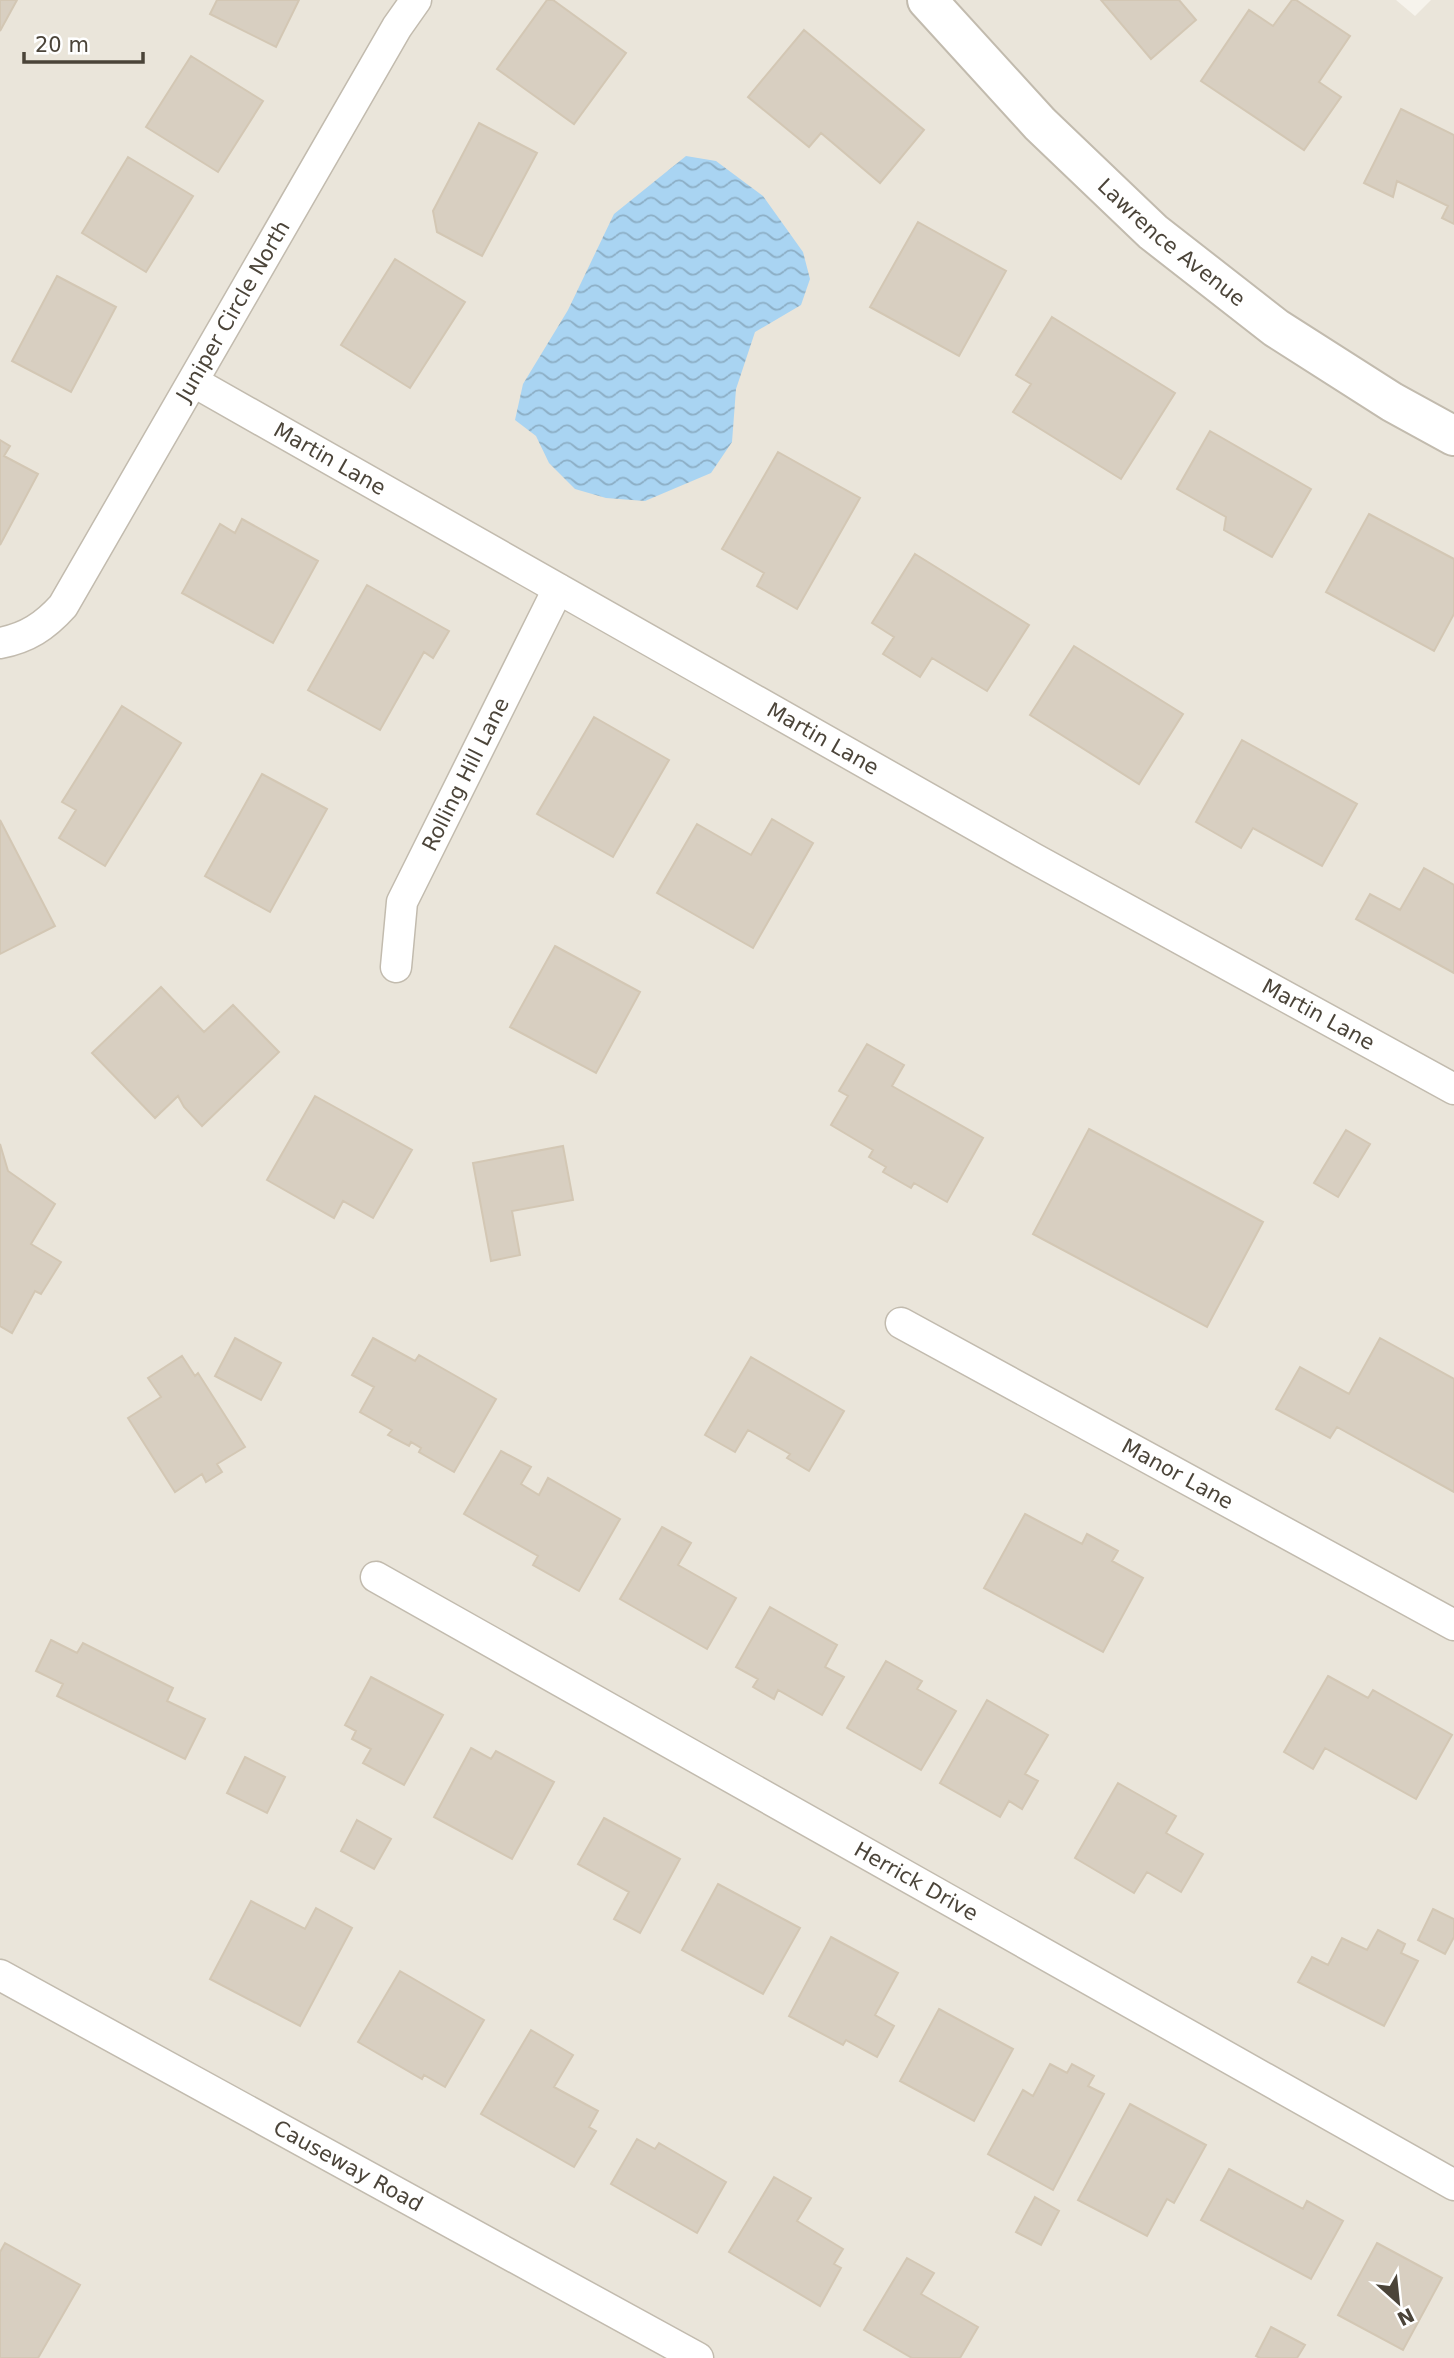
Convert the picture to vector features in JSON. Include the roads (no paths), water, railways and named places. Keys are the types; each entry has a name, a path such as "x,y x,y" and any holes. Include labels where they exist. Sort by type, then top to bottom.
{"street":[{"name":"Juniper Circle North","path":"0,643 20,639 48,623 63,606 416,0"},
{"name":"Lawrence Avenue","path":"928,0 1040,124 1153,232 1276,328 1392,402 1454,436"},
{"name":"Martin Lane","path":"194,382 1033,858 1454,1089"},
{"name":"Rolling Hill Lane","path":"396,967 402,902 558,589"},
{"name":"Manor Lane","path":"901,1323 1454,1625"},
{"name":"Herrick Drive","path":"376,1577 1454,2185"},
{"name":"Causeway Road","path":"0,1975 698,2358"}],"water":[{"path":"686,156 716,161 763,196 803,252 810,279 801,305 755,332 736,389 732,442 711,473 645,501 606,498 575,489 549,463 536,436 515,420 523,384 568,310 614,214"}]}
